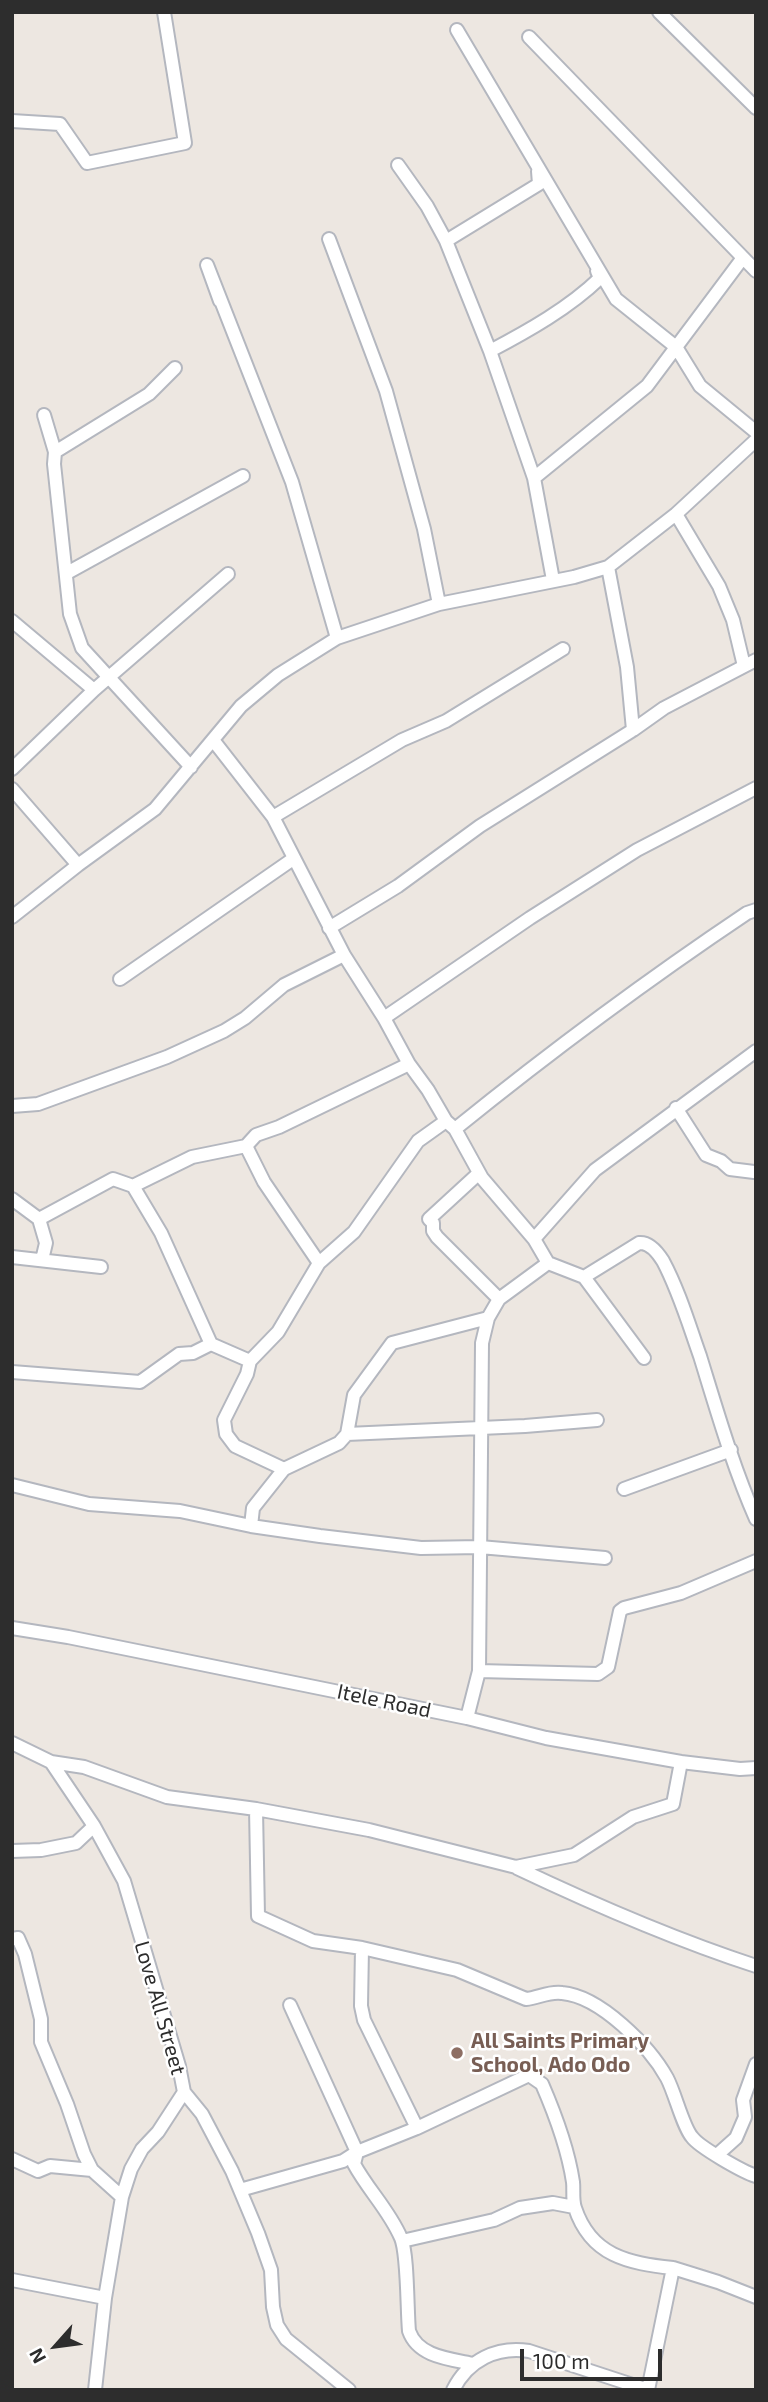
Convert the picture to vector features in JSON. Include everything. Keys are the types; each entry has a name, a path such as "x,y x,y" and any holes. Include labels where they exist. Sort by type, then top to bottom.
{"street":[{"path":"12,121 60,124 87,163 185,143 164,12"},
{"path":"659,12 756,108"},
{"path":"457,30 616,299 676,347 700,386 756,432"},
{"path":"529,37 756,271"},
{"path":"398,165 427,206 446,241 490,351 534,478 553,580"},
{"path":"446,241 539,184 538,170"},
{"path":"329,239 386,391 424,529 439,604"},
{"path":"534,478 647,386 742,259"},
{"path":"220,301 207,265 292,481 337,638"},
{"path":"490,351 556,312 590,288 600,278 595,265"},
{"path":"55,452 149,394 175,368"},
{"path":"44,415 55,452 70,614 82,648 110,675 191,767"},
{"path":"12,917 155,809 242,706 278,675 337,638 439,604 574,577 608,567 676,514 756,440"},
{"path":"67,573 243,476"},
{"path":"329,928 398,886 480,826 664,708 750,663 719,586 676,514"},
{"path":"608,567 627,667 633,730"},
{"path":"12,769 110,675 228,574"},
{"path":"12,621 94,690"},
{"path":"273,817 402,740 446,721 563,649"},
{"path":"213,740 273,817 344,955 482,1178"},
{"path":"384,1018 530,918 637,850 756,788"},
{"path":"12,789 78,865"},
{"path":"120,979 293,859"},
{"path":"284,1469 235,1447 226,1434 224,1420 247,1374 250,1361 278,1332 319,1263 355,1232 418,1141 451,1125 684,955 747,913 756,910"},
{"path":"12,1106 38,1104 167,1057 224,1031 245,1018 284,985 344,955"},
{"path":"534,1239 595,1170 756,1051"},
{"path":"133,1186 192,1157 246,1146 256,1135 279,1127 409,1064"},
{"path":"676,1108 706,1155 721,1161 730,1170 755,1174"},
{"path":"246,1146 264,1182 319,1263"},
{"path":"499,1299 437,1237 429,1219 478,1174 534,1239 548,1263 584,1278 644,1358"},
{"path":"39,1219 113,1179 133,1186 161,1233 211,1344 250,1361"},
{"path":"12,1199 39,1219 47,1243 42,1259"},
{"path":"584,1278 639,1243 651,1247 662,1259 687,1317 756,1519"},
{"path":"12,1257 101,1268"},
{"path":"467,1718 480,1671 482,1343 488,1318 499,1299 548,1263"},
{"path":"251,1526 253,1508 284,1469 339,1443 347,1434 354,1395 392,1343 488,1318"},
{"path":"12,1372 140,1382 179,1354 193,1353 211,1344"},
{"path":"347,1434 597,1420"},
{"path":"624,1489 732,1450"},
{"path":"12,1485 89,1504 180,1511 251,1526 421,1548 480,1547 605,1558"},
{"path":"480,1671 604,1672 608,1667 620,1611 624,1608 681,1593 756,1560"},
{"name":"Itele Road","path":"12,1628 467,1718 546,1738 681,1762 740,1769 756,1768"},
{"path":"12,1743 51,1762 84,1767 167,1797 256,1809 369,1830 516,1867 606,1910 699,1947 756,1966"},
{"name":"Love All Street","path":"51,1762 94,1826 124,1881 179,2066 184,2092 202,2114 240,2190 271,2270 277,2325 286,2339 349,2390"},
{"path":"516,1867 574,1855 634,1817 673,1804 681,1762"},
{"path":"256,1809 258,1916 313,1941 362,1948 457,1970 526,1999 549,1993 565,1993 586,2001 619,2020 644,2046 667,2077 692,2137 716,2155 756,2176"},
{"path":"12,1851 41,1850 76,1843 94,1826"},
{"path":"12,1939 18,1937 25,1954 41,2019 41,2042 84,2154 92,2170 122,2197"},
{"path":"362,1948 361,2006 364,2020 417,2128"},
{"path":"289,2005 357,2152 354,2164 364,2182 381,2202 402,2241 412,2341 433,2355 474,2364"},
{"path":"716,2155 736,2138 745,2117 743,2100 756,2064"},
{"path":"240,2190 343,2161 357,2152 417,2128 528,2076 542,2084 548,2098 569,2163 574,2207 589,2238 599,2246 637,2264 673,2268 756,2297"},
{"path":"95,2390 104,2298 122,2197 131,2169 142,2149 158,2132 184,2092"},
{"path":"75,2170 84,2154"},
{"path":"12,2159 38,2171 50,2166 92,2170"},
{"path":"402,2241 494,2220 520,2208 552,2203 574,2207"},
{"path":"453,2390 474,2364 489,2354 511,2348 529,2351 648,2390 673,2268"},
{"path":"12,2280 104,2298"}],"place":[{"name":"All Saints Primary School, Ado Odo","path":"457,2053"}]}
